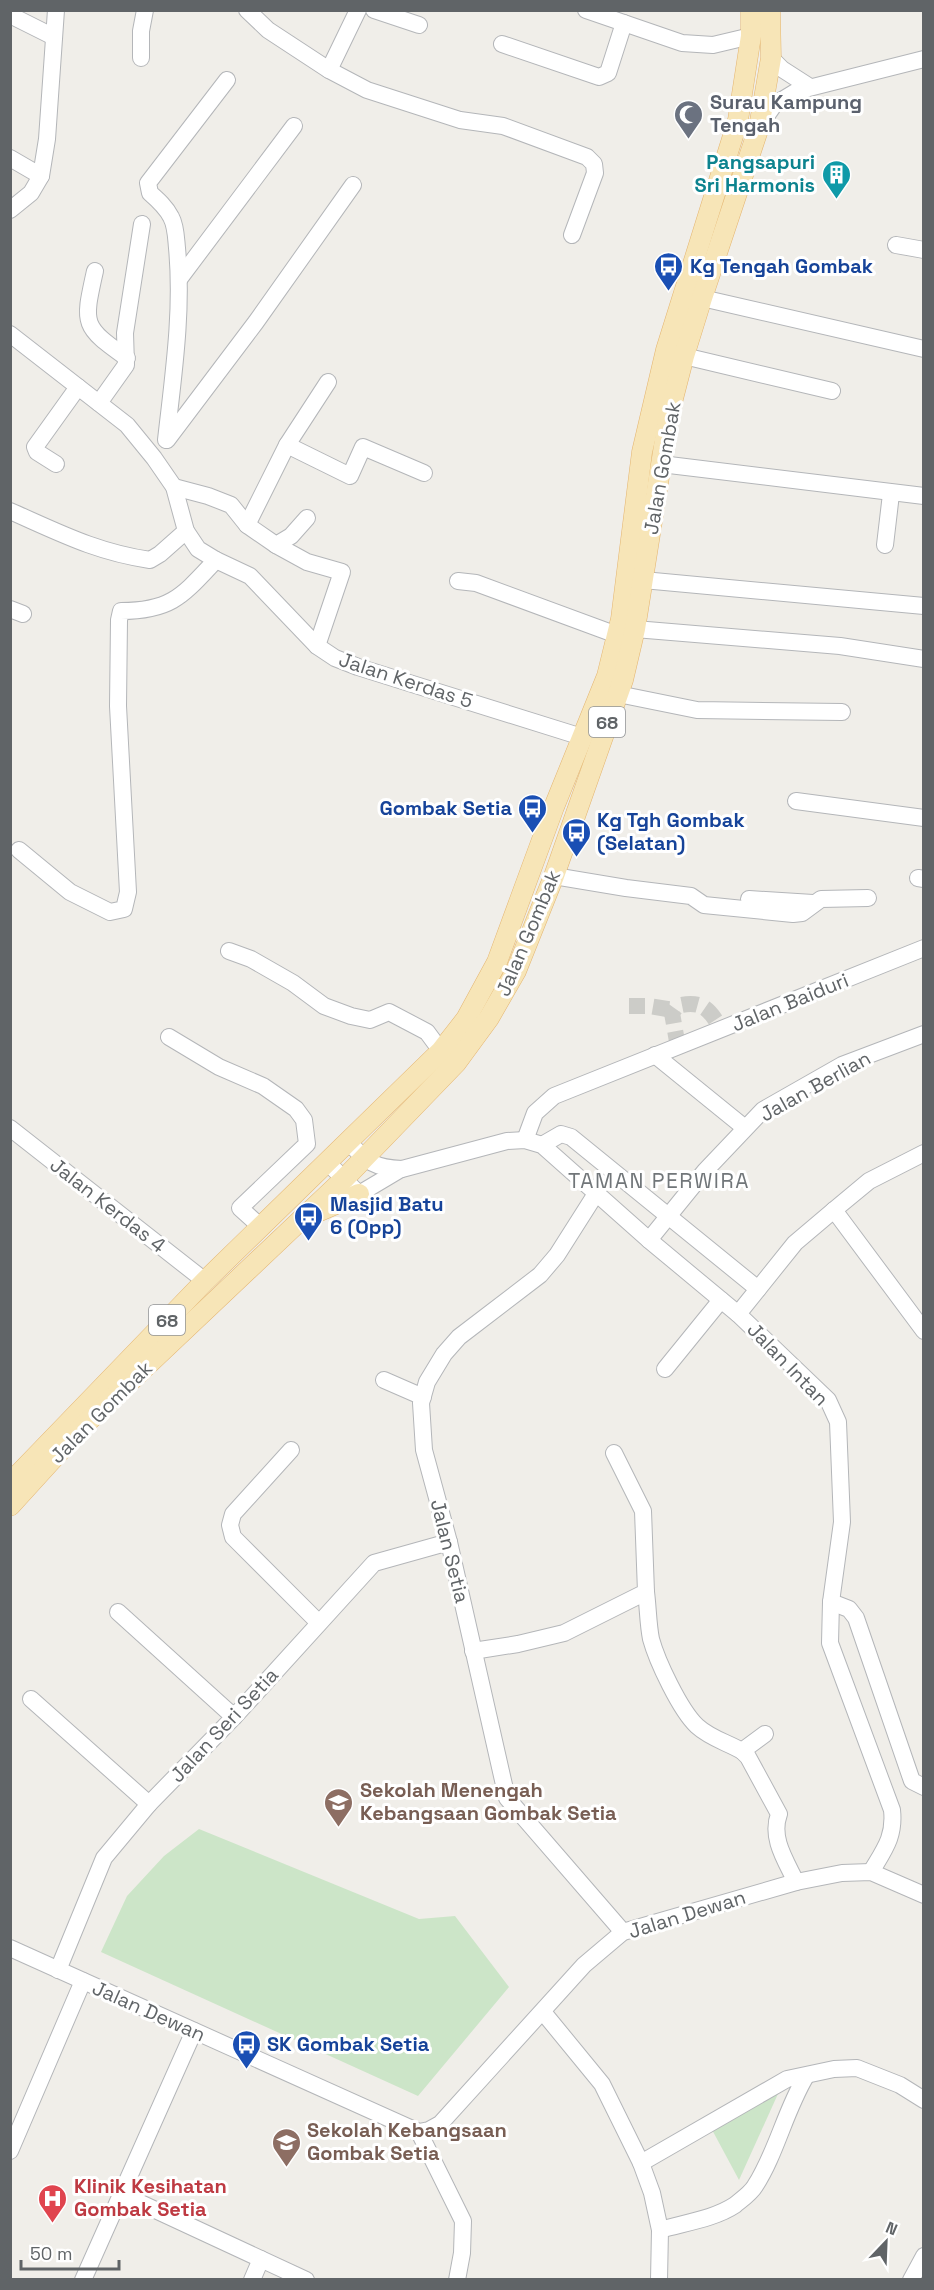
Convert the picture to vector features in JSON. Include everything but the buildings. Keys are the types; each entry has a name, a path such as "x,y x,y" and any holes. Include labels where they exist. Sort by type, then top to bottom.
{"main road":[{"name":"Jalan Gombak","path":"10,1506 81,1428 344,1179 456,1063 489,1018 516,971 554,876 618,694 626,632 621,619 642,452 666,351 738,120 751,36 751,10"},
{"name":"Jalan Gombak","path":"10,1483 205,1281 441,1051 466,1019 497,962 554,807 626,632 643,580 669,414 702,298 759,127 771,58 770,10"},
{"path":"302,1219 359,1194"}],"street":[{"path":"10,210 31,193 41,176 47,139 56,10"},
{"path":"141,58 141,31 145,10"},
{"path":"247,10 268,30 329,70 367,90 460,120 503,126 587,157 594,164 595,173 572,235"},
{"path":"329,70 358,10"},
{"path":"374,10 419,26"},
{"path":"586,10 682,44 713,45 751,36"},
{"path":"10,15 54,37"},
{"path":"502,44 599,77 608,74 624,23"},
{"path":"771,58 782,69 810,87"},
{"path":"759,127 770,110 785,97 810,87 924,59"},
{"path":"166,440 175,359 180,278 171,216 150,193 148,183 227,80"},
{"path":"180,278 294,126"},
{"path":"10,158 41,176"},
{"path":"154,458 256,322 353,185"},
{"path":"99,404 126,365 124,333 142,224"},
{"path":"896,245 924,250"},
{"path":"95,271 88,301 89,325 98,337 127,358"},
{"path":"702,298 924,349"},
{"name":"Jalan Kerdas 5","path":"10,334 127,426 154,458 174,487 186,531 198,549 250,576 317,646 334,658 582,737"},
{"path":"684,356 832,392"},
{"path":"247,525 286,445 328,382"},
{"path":"56,464 37,452 35,447 78,387"},
{"path":"286,445 350,476 363,447 424,473"},
{"path":"661,464 891,494 924,496"},
{"path":"174,487 208,495 231,505 247,525 276,545 307,562 342,572 317,646"},
{"path":"885,545 891,494"},
{"path":"10,511 67,538 101,550 150,560 186,531"},
{"path":"276,545 291,536 307,518"},
{"path":"19,850 70,892 110,912 124,909 128,892 118,706 118,620 122,611 157,608 173,602 216,560"},
{"path":"643,580 924,606"},
{"path":"458,581 476,583 626,632 840,646 924,659"},
{"path":"618,694 697,710 842,712"},
{"path":"796,801 924,818"},
{"path":"554,876 691,896 704,905 793,914 802,913 820,899 868,898"},
{"name":"Jalan Baiduri","path":"525,1140 535,1113 554,1096 924,948"},
{"path":"229,951 251,959 292,983 324,1006 370,1020 389,1012 427,1032 441,1051"},
{"name":"Jalan Berlian","path":"649,1240 705,1171 763,1110 842,1065 924,1034"},
{"path":"169,1037 219,1067 263,1086 296,1109 304,1120 307,1144 240,1208 261,1227"},
{"path":"655,1055 745,1128"},
{"name":"Jalan Kerdas 4","path":"10,1128 205,1281"},
{"path":"542,1145 561,1134 571,1137 758,1289"},
{"name":"Jalan Intan","path":"359,1194 402,1169 507,1141 525,1140 542,1145 649,1240 738,1314 828,1400 838,1422 842,1522 831,1602 830,1643 892,1810 894,1826 890,1839 871,1872"},
{"name":"Jalan Intan","path":"349,1143 378,1167 402,1169"},
{"path":"738,1314 795,1243 869,1181 924,1154"},
{"path":"328,1162 359,1194"},
{"name":"Jalan Setia","path":"597,1192 556,1255 540,1275 459,1337 444,1354 427,1382 421,1403 424,1450 449,1542 507,1798 623,1932"},
{"path":"834,1210 924,1331"},
{"path":"665,1369 722,1300"},
{"path":"384,1380 423,1397"},
{"path":"291,1450 233,1514 230,1525 233,1537 319,1623"},
{"path":"615,1453 639,1498 643,1511 646,1592 651,1638 666,1677 695,1725 713,1738 742,1751 748,1757 778,1814 775,1824 779,1846 796,1882"},
{"name":"Jalan Seri Setia","path":"58,1970 104,1858 149,1804 234,1716 374,1563 449,1542"},
{"path":"473,1651 518,1644 564,1633 646,1592"},
{"path":"831,1602 849,1609 856,1618 918,1784 885,1791"},
{"path":"118,1612 234,1716"},
{"path":"31,1699 149,1804"},
{"path":"742,1751 765,1734"},
{"name":"Jalan Dewan","path":"10,1948 419,2132 440,2124 585,1965 623,1932 796,1882 842,1873 871,1872 924,1895"},
{"path":"10,2151 83,1981"},
{"path":"543,2012 602,2084 641,2163 652,2193 660,2230 659,2280"},
{"path":"83,2280 194,2031"},
{"path":"641,2163 787,2079 834,2069 857,2068 900,2085 924,2100"},
{"path":"660,2230 714,2214 734,2205 754,2188 793,2097 806,2076"},
{"path":"419,2132 463,2221 463,2243 458,2280"},
{"path":"121,2194 306,2280"},
{"path":"911,2280 924,2256"},
{"path":"252,2280 261,2259"}],"green space":[{"path":"199,1829 419,1919 455,1916 509,1987 418,2096 101,1952 127,1896 164,1856"},
{"path":"782,2085 739,2180 710,2126"}],"tunnel":[{"path":"678,1047 672,1013 677,1006 699,1005 713,1016 721,1029"},
{"path":"629,1006 650,1006 673,1010"}],"place":[{"name":"Surau Kampung Tengah","path":"689,140"},
{"name":"Pangsapuri Sri Harmonis","path":"836,200"},
{"name":"Kg Tengah Gombak","path":"669,292"},
{"name":"Gombak Setia","path":"533,834"},
{"name":"Kg Tgh Gombak (Selatan)","path":"576,858"},
{"name":"Masjid Batu 6 (Opp)","path":"309,1242"},
{"name":"Sekolah Menengah Kebangsaan Gombak Setia","path":"339,1828"},
{"name":"SK Gombak Setia","path":"246,2070"},
{"name":"Sekolah Kebangsaan Gombak Setia","path":"286,2168"},
{"name":"Klinik Kesihatan Gombak Setia","path":"53,2224"}],"district":[{"name":"TAMAN PERWIRA","path":"659,1180"}]}
